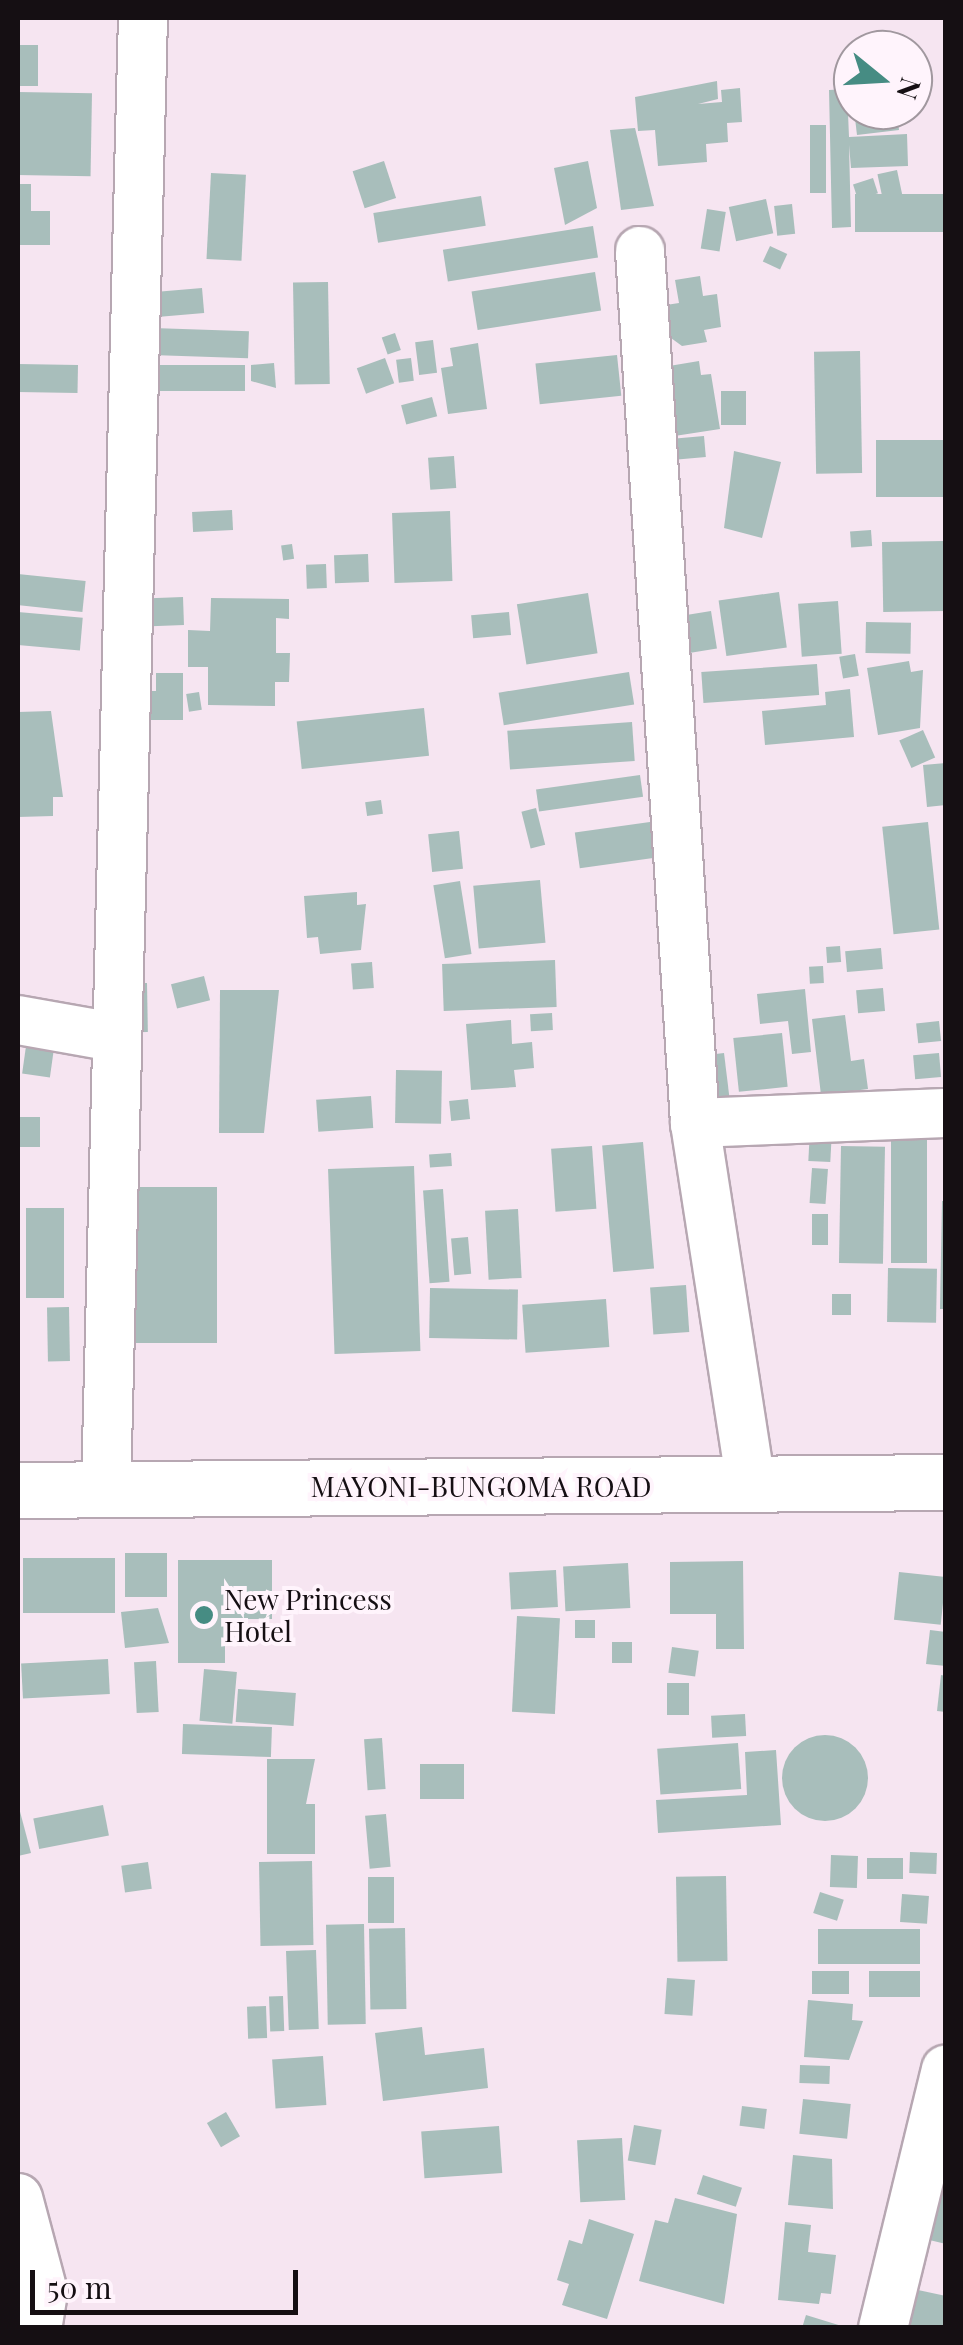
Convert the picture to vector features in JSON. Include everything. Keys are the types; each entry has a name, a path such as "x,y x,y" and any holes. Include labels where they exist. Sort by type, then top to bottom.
{"main road":[{"name":"MAYONI-BUNGOMA ROAD","path":"18,1490 946,1482"}],"street":[{"path":"106,1488 113,1037 142,18"},
{"path":"640,251 695,1123 752,1484"},
{"path":"18,1020 113,1037"},
{"path":"695,1123 946,1113"},
{"path":"883,2328 946,2070"},
{"path":"18,2198 42,2292 37,2328"}],"building":[{"path":"18,45 38,45 38,86 18,86"},
{"path":"717,81 718,99 698,104 722,102 721,90 740,88 742,122 727,123 728,142 706,144 707,162 658,166 655,130 638,131 635,97"},
{"path":"829,90 833,90 833,130 849,130 849,137 907,134 908,166 851,168 849,145 851,227 832,228"},
{"path":"18,92 92,93 91,176 18,175"},
{"path":"810,125 826,125 826,193 810,193"},
{"path":"635,128 654,206 621,210 610,130"},
{"path":"856,130 899,130 857,135"},
{"path":"384,161 396,198 365,208 353,171"},
{"path":"588,161 597,208 565,225 554,168"},
{"path":"897,170 902,194 883,199 877,174"},
{"path":"211,173 246,175 241,261 206,259"},
{"path":"873,178 878,193 858,200 853,184"},
{"path":"18,184 31,184 31,211 50,211 50,245 18,245"},
{"path":"855,194 946,194 946,232 855,232"},
{"path":"481,196 486,226 378,243 373,213"},
{"path":"766,199 773,233 736,241 729,207"},
{"path":"792,204 795,234 777,236 774,206"},
{"path":"707,209 726,212 720,251 701,249"},
{"path":"593,226 598,258 448,281 443,250"},
{"path":"770,246 787,254 780,269 763,261"},
{"path":"595,272 601,311 478,330 472,292"},
{"path":"700,276 703,296 717,294 721,327 704,330 707,342 682,346 671,338 666,305 679,303 675,280"},
{"path":"328,282 330,384 295,385 293,283"},
{"path":"202,288 204,313 151,318 149,293"},
{"path":"153,328 249,331 248,358 152,355"},
{"path":"395,333 401,350 388,355 382,338"},
{"path":"433,340 437,373 419,375 415,342"},
{"path":"478,343 487,409 448,414 441,368 453,366 450,348"},
{"path":"860,351 862,473 816,474 814,352"},
{"path":"617,355 621,396 540,404 535,364"},
{"path":"385,358 394,383 366,394 357,368"},
{"path":"411,358 414,381 399,383 396,360"},
{"path":"699,361 701,375 711,374 720,429 668,437 657,368"},
{"path":"274,363 276,388 251,381 251,365"},
{"path":"18,364 78,365 78,393 18,392"},
{"path":"153,365 245,365 245,391 153,391"},
{"path":"721,391 746,391 746,425 721,425"},
{"path":"432,397 437,416 406,425 401,405"},
{"path":"704,436 706,457 672,460 670,439"},
{"path":"876,440 946,440 946,497 876,497"},
{"path":"734,451 781,462 762,538 724,528"},
{"path":"454,456 456,488 430,490 428,458"},
{"path":"232,510 233,530 193,532 192,512"},
{"path":"450,511 452,581 394,583 392,513"},
{"path":"871,530 872,546 851,547 850,531"},
{"path":"944,541 945,611 883,612 882,542"},
{"path":"292,544 294,559 283,560 281,546"},
{"path":"368,554 369,582 335,583 334,555"},
{"path":"326,564 327,588 307,589 306,565"},
{"path":"18,574 86,581 82,612 18,605"},
{"path":"779,592 787,647 726,656 719,600"},
{"path":"588,593 598,653 526,665 517,604"},
{"path":"183,597 184,625 151,626 150,598"},
{"path":"211,598 289,599 289,619 276,618 276,653 290,653 289,682 275,682 275,706 208,705 208,667 188,667 188,630 210,631"},
{"path":"838,601 842,654 802,657 798,604"},
{"path":"711,611 717,649 689,653 683,615"},
{"path":"18,612 83,618 80,651 18,645"},
{"path":"509,612 511,635 473,638 471,615"},
{"path":"866,622 911,623 910,654 865,653"},
{"path":"855,654 859,676 843,678 839,657"},
{"path":"909,661 911,672 923,670 920,728 878,735 867,668"},
{"path":"817,664 819,695 703,703 701,672"},
{"path":"629,672 634,705 504,725 499,693"},
{"path":"156,673 183,673 183,720 135,720 135,691 156,691"},
{"path":"850,689 854,737 765,745 762,711 826,705 825,692"},
{"path":"199,692 202,710 189,712 186,694"},
{"path":"424,708 429,756 302,769 297,721"},
{"path":"51,711 63,797 53,797 53,816 18,817 18,712"},
{"path":"632,722 635,761 510,770 507,731"},
{"path":"923,730 935,757 911,768 899,741"},
{"path":"946,763 946,805 927,807 923,765"},
{"path":"640,775 643,797 539,811 536,790"},
{"path":"381,800 383,814 367,816 365,802"},
{"path":"536,808 545,845 531,849 521,812"},
{"path":"657,821 662,857 580,868 575,833"},
{"path":"928,822 939,929 894,934 882,827"},
{"path":"459,831 463,869 432,872 428,834"},
{"path":"540,880 545,943 479,949 473,886"},
{"path":"460,881 472,954 445,958 433,885"},
{"path":"357,892 357,905 366,904 361,950 320,954 318,937 307,938 304,896"},
{"path":"840,946 841,962 827,963 826,947"},
{"path":"881,948 883,969 847,972 845,951"},
{"path":"555,960 557,1007 444,1011 442,964"},
{"path":"372,962 374,988 353,989 351,963"},
{"path":"823,966 824,983 810,984 809,967"},
{"path":"204,976 210,1000 177,1008 171,984"},
{"path":"119,983 147,983 148,1032 120,1032"},
{"path":"883,988 885,1011 858,1013 856,990"},
{"path":"805,989 811,1052 792,1054 788,1021 760,1024 757,994"},
{"path":"220,990 279,990 264,1133 219,1133"},
{"path":"552,1013 553,1030 531,1031 530,1014"},
{"path":"845,1015 851,1061 864,1059 868,1089 821,1095 812,1019"},
{"path":"511,1020 512,1044 532,1042 534,1068 514,1070 516,1087 471,1090 466,1024"},
{"path":"939,1021 941,1041 918,1043 916,1023"},
{"path":"28,1032 56,1036 50,1077 22,1074"},
{"path":"782,1033 788,1087 739,1092 733,1038"},
{"path":"724,1053 730,1100 709,1102 703,1056"},
{"path":"939,1053 941,1077 915,1079 913,1055"},
{"path":"396,1070 442,1071 441,1124 395,1123"},
{"path":"371,1096 373,1128 318,1132 316,1100"},
{"path":"468,1099 470,1119 451,1121 449,1101"},
{"path":"18,1117 40,1117 40,1147 18,1147"},
{"path":"810,1129 832,1130 830,1162 808,1161"},
{"path":"891,1135 927,1135 927,1263 891,1263"},
{"path":"643,1142 654,1269 613,1272 602,1146"},
{"path":"592,1146 596,1209 555,1212 551,1149"},
{"path":"841,1146 885,1147 883,1264 839,1263"},
{"path":"451,1153 452,1166 430,1168 429,1155"},
{"path":"414,1166 420,1351 335,1354 328,1169"},
{"path":"812,1168 828,1169 826,1204 810,1203"},
{"path":"117,1187 217,1187 217,1343 117,1343"},
{"path":"443,1189 449,1282 430,1283 423,1190"},
{"path":"942,1201 946,1201 946,1309 940,1309"},
{"path":"26,1208 64,1208 64,1298 26,1298"},
{"path":"518,1209 522,1278 489,1280 485,1211"},
{"path":"812,1214 828,1214 828,1245 812,1245"},
{"path":"468,1237 471,1274 454,1275 451,1238"},
{"path":"888,1268 937,1269 936,1323 887,1322"},
{"path":"686,1285 689,1332 653,1334 650,1288"},
{"path":"430,1288 518,1290 517,1340 429,1338"},
{"path":"832,1294 851,1294 851,1315 832,1315"},
{"path":"606,1299 609,1347 526,1353 522,1305"},
{"path":"47,1307 69,1307 70,1361 48,1361"},
{"path":"125,1553 167,1553 167,1597 125,1597"},
{"path":"23,1558 115,1558 115,1613 23,1613"},
{"path":"178,1560 272,1560 272,1619 225,1619 225,1663 178,1663"},
{"path":"743,1561 744,1649 716,1649 716,1614 670,1614 670,1562"},
{"path":"628,1563 630,1608 565,1611 563,1566"},
{"path":"556,1570 558,1607 511,1609 509,1572"},
{"path":"899,1572 946,1577 941,1625 894,1620"},
{"path":"158,1608 169,1643 125,1648 121,1612"},
{"path":"517,1616 560,1618 555,1714 512,1712"},
{"path":"575,1620 595,1620 595,1638 575,1638"},
{"path":"930,1630 946,1632 946,1666 926,1664"},
{"path":"612,1642 632,1642 632,1663 612,1663"},
{"path":"672,1647 699,1651 695,1677 668,1673"},
{"path":"108,1659 110,1694 23,1699 21,1664"},
{"path":"156,1661 159,1712 137,1713 134,1662"},
{"path":"204,1669 237,1672 232,1724 199,1721"},
{"path":"941,1675 946,1676 946,1712 937,1711"},
{"path":"667,1683 689,1683 689,1715 667,1715"},
{"path":"238,1689 296,1693 294,1726 236,1722"},
{"path":"745,1714 746,1736 712,1738 711,1716"},
{"path":"183,1724 272,1727 271,1757 182,1754"},
{"path":"825,1735 855,1748 868,1778 855,1808 825,1821 795,1808 782,1778 795,1748"},
{"path":"382,1738 386,1789 368,1790 364,1739"},
{"path":"738,1743 741,1789 660,1795 657,1749"},
{"path":"776,1750 781,1825 658,1833 656,1800 747,1795 745,1752"},
{"path":"267,1759 315,1759 306,1804 315,1804 315,1854 267,1854"},
{"path":"420,1764 464,1764 464,1799 420,1799"},
{"path":"18,1804 31,1853 18,1856"},
{"path":"103,1805 109,1835 39,1849 33,1819"},
{"path":"386,1814 391,1867 370,1869 365,1816"},
{"path":"910,1852 937,1853 936,1874 909,1873"},
{"path":"831,1855 858,1856 857,1888 830,1887"},
{"path":"867,1858 903,1858 903,1879 867,1879"},
{"path":"312,1861 313,1945 260,1946 259,1862"},
{"path":"148,1862 152,1889 125,1892 121,1866"},
{"path":"726,1876 727,1961 677,1962 676,1877"},
{"path":"368,1877 394,1877 394,1923 368,1923"},
{"path":"820,1892 844,1900 837,1921 813,1913"},
{"path":"902,1894 929,1896 927,1924 900,1922"},
{"path":"364,1924 366,2024 328,2025 326,1925"},
{"path":"405,1928 406,2009 370,2010 369,1929"},
{"path":"818,1929 920,1929 920,1964 818,1964"},
{"path":"316,1950 319,2029 289,2030 286,1951"},
{"path":"812,1971 849,1971 849,1994 812,1994"},
{"path":"869,1971 920,1971 920,1997 869,1997"},
{"path":"667,1978 695,1980 692,2016 664,2014"},
{"path":"269,1996 283,1996 284,2031 270,2031"},
{"path":"808,2000 853,2004 852,2020 863,2021 849,2060 804,2057"},
{"path":"266,2006 267,2038 248,2039 247,2007"},
{"path":"422,2027 425,2055 484,2048 488,2088 383,2101 375,2033"},
{"path":"323,2056 326,2105 276,2108 272,2060"},
{"path":"800,2065 830,2066 829,2084 799,2083"},
{"path":"803,2099 851,2104 847,2139 799,2134"},
{"path":"742,2106 767,2109 764,2129 740,2126"},
{"path":"226,2112 240,2136 221,2147 207,2123"},
{"path":"634,2125 662,2130 655,2165 628,2160"},
{"path":"499,2126 502,2173 424,2178 421,2131"},
{"path":"622,2138 625,2200 580,2202 577,2140"},
{"path":"946,2140 946,2244 921,2238"},
{"path":"793,2155 832,2159 833,2209 788,2205"},
{"path":"703,2175 742,2188 736,2207 697,2194"},
{"path":"675,2198 737,2214 724,2304 639,2281 655,2220 668,2223"},
{"path":"589,2219 634,2234 607,2319 562,2305 569,2284 557,2280 569,2240 582,2244"},
{"path":"785,2222 811,2225 808,2252 836,2255 831,2294 821,2293 819,2304 778,2300"},
{"path":"918,2290 946,2296 946,2328 909,2328"},
{"path":"806,2315 845,2327 845,2328 802,2328"}],"place":[{"name":"New Princess Hotel","path":"204,1615"}]}
